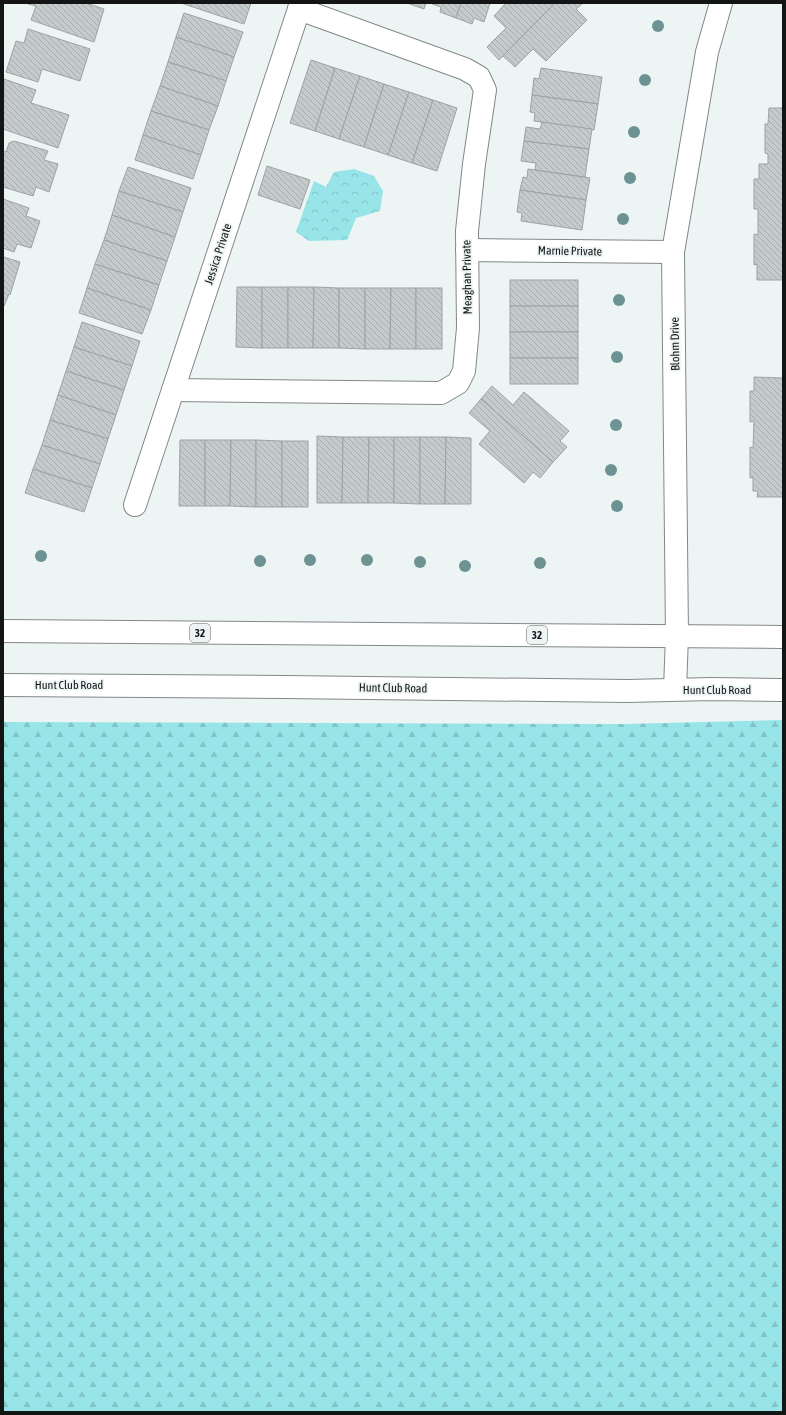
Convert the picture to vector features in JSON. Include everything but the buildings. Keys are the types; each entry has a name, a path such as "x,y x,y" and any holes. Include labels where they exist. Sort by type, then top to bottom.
{"street":[{"name":"Blohm Drive","path":"674,690 677,636 673,252 707,52 721,3"},
{"name":"Meaghan Private","path":"173,390 441,393 458,383 464,371 468,328 467,231 474,164 485,90 479,77 465,69 300,6"},
{"name":"Jessica Private","path":"135,505 300,6"},
{"name":"Marnie Private","path":"467,250 673,252"},
{"name":"32","path":"3,631 783,637"},
{"name":"Hunt Club Road","path":"3,685 285,686 627,691 783,690"}],"green space":[{"path":"354,169 374,176 383,191 380,211 356,218 347,240 309,241 296,232 314,181 326,187 334,172"},
{"path":"783,720 783,1412 3,1412 3,722 623,724"}]}
